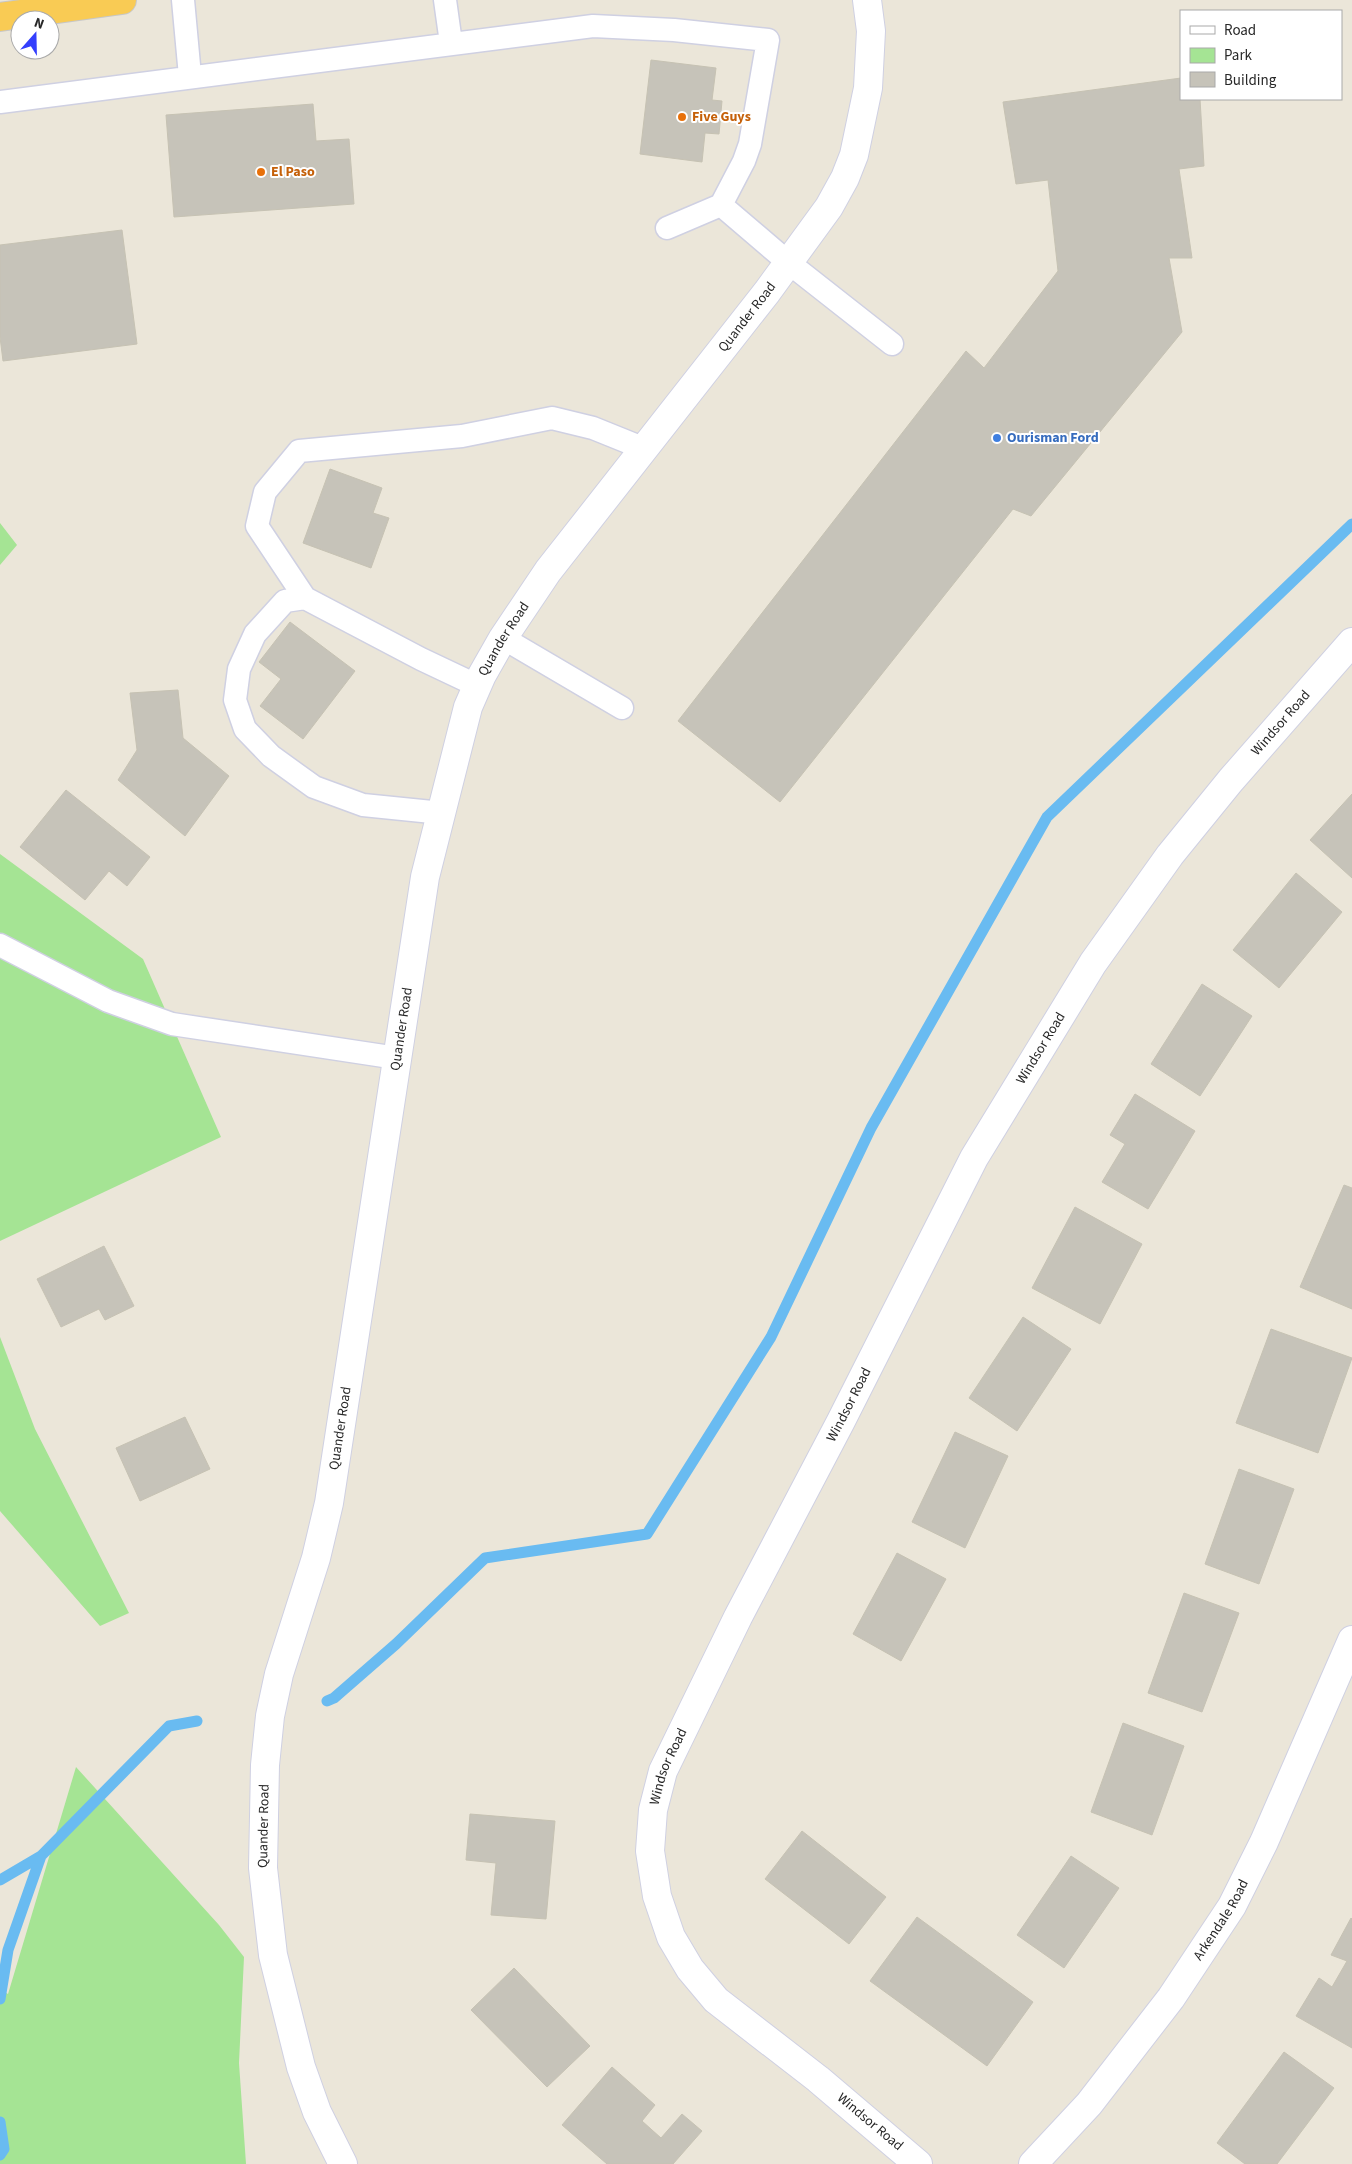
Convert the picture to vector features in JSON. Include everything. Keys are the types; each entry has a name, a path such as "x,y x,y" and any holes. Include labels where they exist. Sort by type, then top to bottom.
{"highway":[{"path":"0,17 122,0"}],"street":[{"name":"Quander Road","path":"343,2164 317,2112 300,2067 273,1955 263,1868 265,1765 270,1716 279,1674 316,1558 329,1503 425,877 468,707 503,638 548,571 789,263 830,207 845,178 854,155 868,88 871,31 867,0"},
{"name":"Windsor Road","path":"918,2164 818,2079 716,2000 690,1968 668,1929 657,1896 650,1851 653,1810 663,1771 738,1617 841,1421 974,1158 1093,962 1170,855 1224,788 1352,642"},
{"name":"Arkendale Road","path":"1033,2164 1089,2104 1160,2014 1232,1906 1264,1842 1352,1640"}],"lane":[{"path":"183,0 190,76"},
{"path":"445,0 451,44"},
{"path":"0,102 190,76 593,26 674,30 768,40 750,144 744,161 721,205 667,228"},
{"path":"721,205 789,263 892,344"},
{"path":"478,686 421,659 305,598 257,526 265,492 299,451 462,436 552,418 593,428 645,449"},
{"path":"305,598 285,601 255,634 239,669 235,700 246,730 271,756 314,787 364,805 442,812"},
{"path":"503,638 622,708"},
{"path":"0,945 108,1001 172,1024 398,1058"}],"green space":[{"path":"0,523 17,545 0,565"},
{"path":"0,854 143,959 221,1137 0,1241"},
{"path":"0,1337 35,1429 129,1613 100,1626 0,1511"},
{"path":"76,1767 219,1925 244,1957 239,2063 246,2164 0,2164 0,1989 8,1994"}],"building":[{"name":"Five Guys","path":"651,60 716,68 712,100 722,101 719,134 705,133 702,162 640,154"},
{"name":"Ourisman Ford","path":"1180,78 1180,100 1200,100 1204,166 1179,169 1192,258 1169,258 1182,332 1031,516 1013,509 780,802 678,721 966,351 984,368 1058,271 1048,180 1016,184 1003,102"},
{"name":"El Paso","path":"313,104 316,141 349,139 354,204 174,217 166,115"},
{"path":"122,230 137,344 3,361 0,337 0,245"},
{"path":"330,469 382,488 373,513 389,518 371,568 303,543"},
{"path":"290,622 355,671 303,739 260,706 281,679 259,662"},
{"path":"178,690 183,738 229,776 185,836 118,780 137,750 130,693"},
{"path":"66,790 150,857 127,886 109,871 85,900 20,847"},
{"path":"1352,794 1352,878 1310,840"},
{"path":"1296,873 1342,912 1279,988 1233,950"},
{"path":"1202,984 1252,1016 1200,1096 1151,1064"},
{"path":"1135,1094 1195,1131 1148,1209 1102,1182 1125,1144 1110,1135"},
{"path":"1344,1185 1352,1188 1352,1309 1300,1287"},
{"path":"1075,1207 1142,1244 1100,1324 1032,1288"},
{"path":"104,1246 134,1306 105,1320 99,1309 61,1327 37,1279"},
{"path":"1023,1317 1071,1349 1017,1431 969,1398"},
{"path":"1271,1329 1352,1358 1318,1453 1236,1423"},
{"path":"185,1417 210,1469 140,1501 116,1448"},
{"path":"955,1432 1008,1456 965,1548 912,1522"},
{"path":"1239,1469 1294,1489 1259,1584 1205,1564"},
{"path":"897,1553 946,1579 901,1661 853,1634"},
{"path":"1184,1593 1239,1613 1202,1712 1148,1693"},
{"path":"1123,1723 1184,1746 1152,1835 1091,1812"},
{"path":"470,1814 555,1821 546,1919 491,1915 496,1863 466,1860"},
{"path":"802,1831 886,1897 849,1944 765,1879"},
{"path":"1071,1856 1119,1888 1064,1968 1017,1935"},
{"path":"917,1917 1033,2002 987,2066 870,1981"},
{"path":"1351,1918 1352,2048 1296,2016 1319,1978 1332,1987 1347,1961 1331,1955"},
{"path":"514,1968 590,2046 547,2087 471,2010"},
{"path":"1284,2052 1334,2088 1277,2164 1245,2164 1217,2143"},
{"path":"612,2067 655,2105 642,2121 661,2138 682,2114 702,2131 673,2164 607,2164 562,2125"}],"waterway":[{"path":"327,1701 334,1698 396,1644 485,1558 647,1534 771,1337 871,1128 1047,817 1352,524"},
{"path":"0,1999 8,1950 41,1856 169,1726 197,1721"},
{"path":"0,1880 41,1856"},
{"path":"0,2122 4,2149 0,2155"}],"place":[{"name":"Five Guys","path":"682,117"},
{"name":"El Paso","path":"261,172"},
{"name":"Ourisman Ford","path":"997,438"}]}
